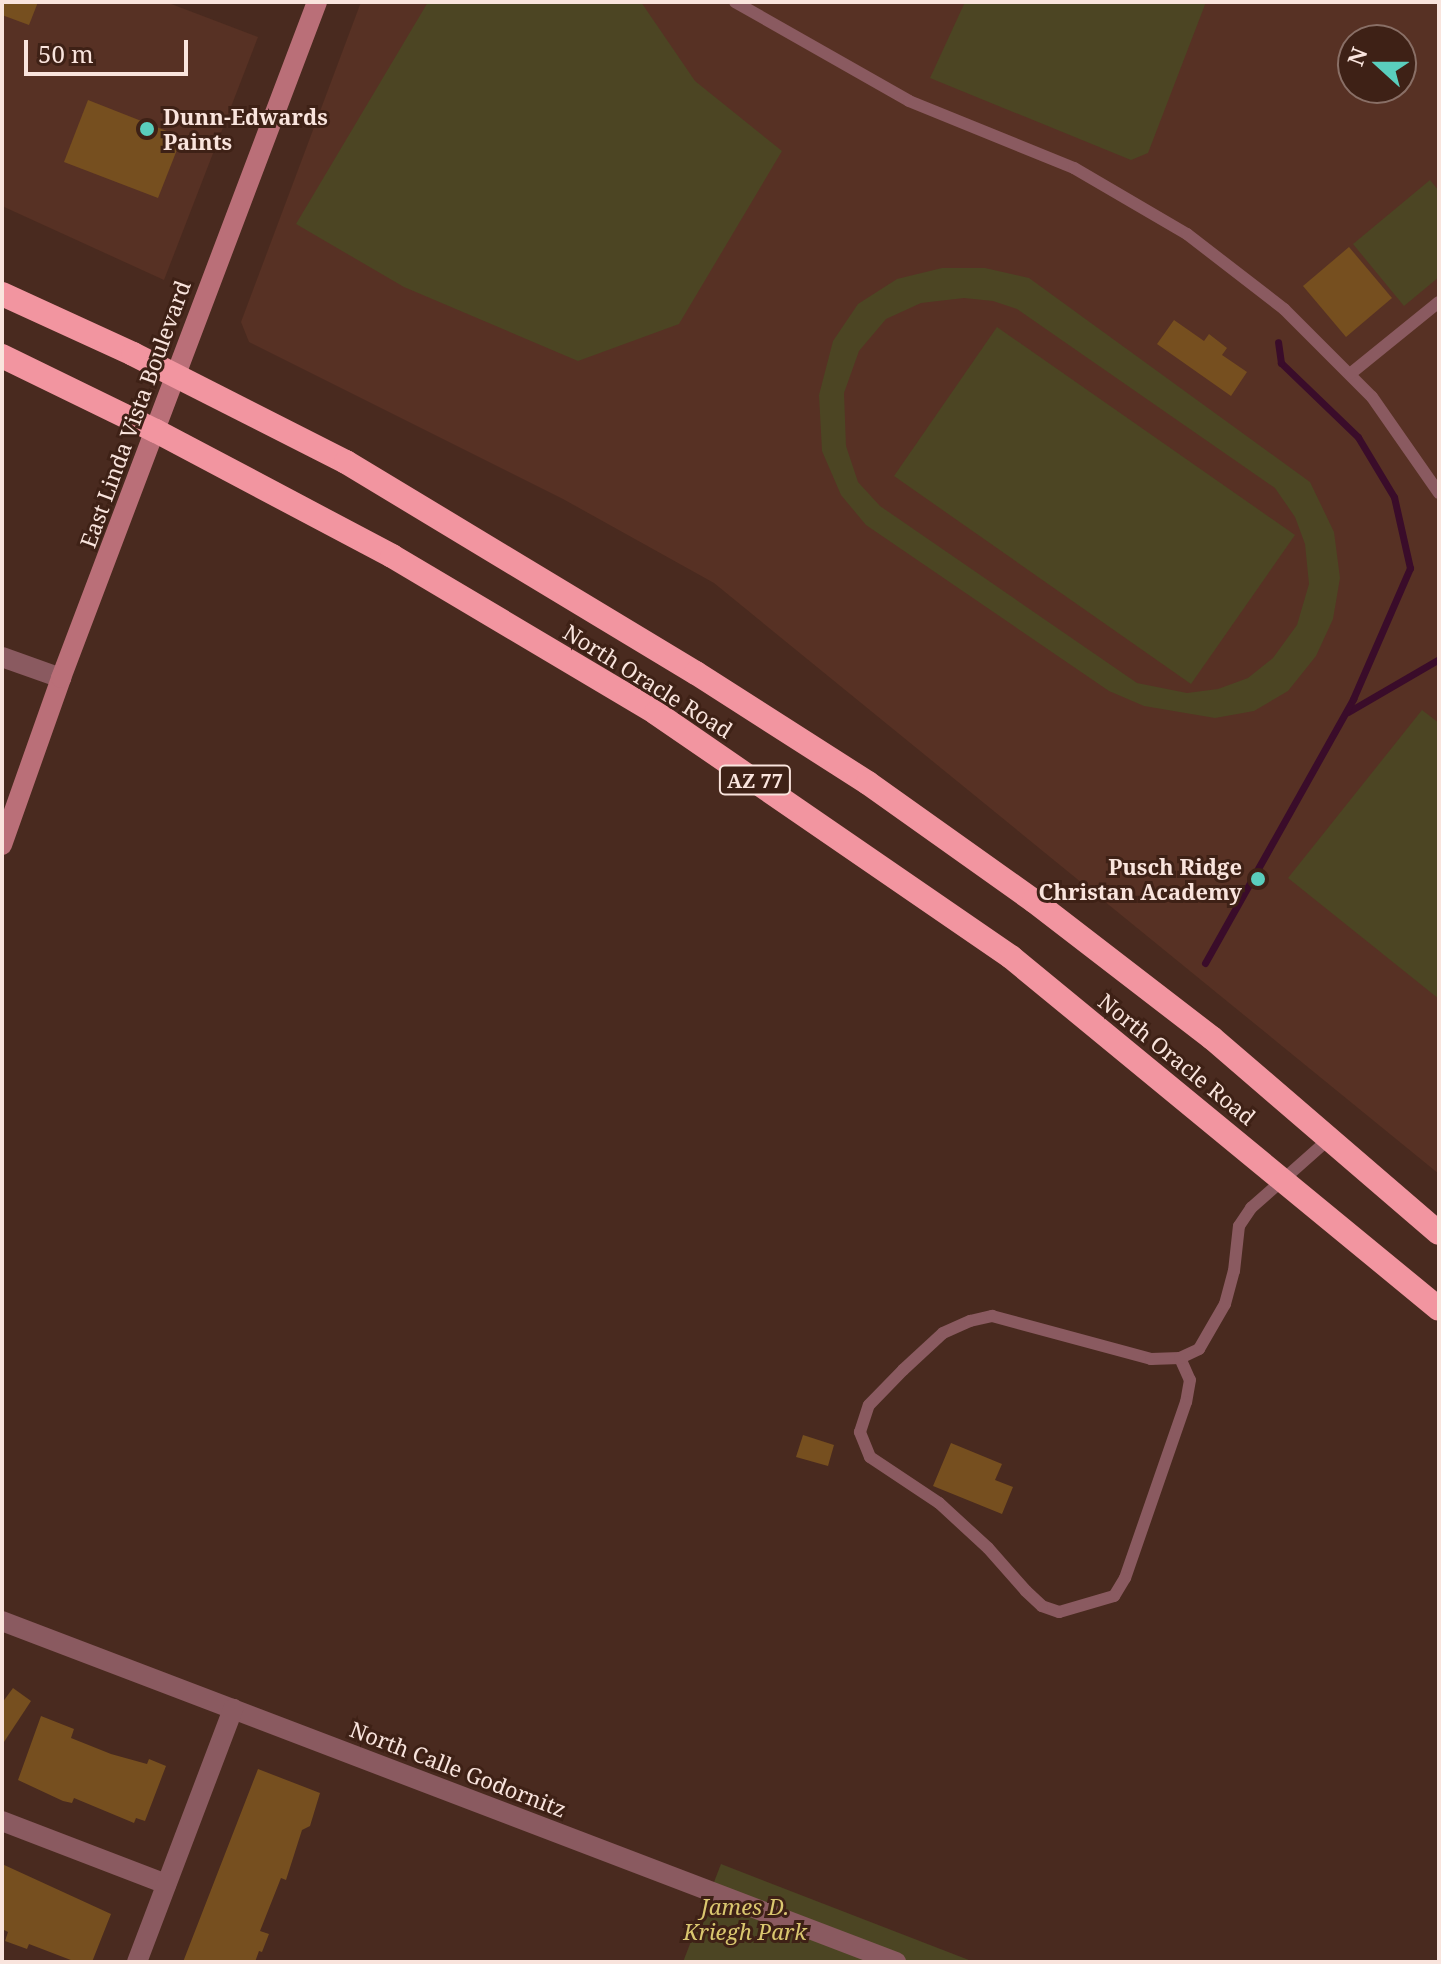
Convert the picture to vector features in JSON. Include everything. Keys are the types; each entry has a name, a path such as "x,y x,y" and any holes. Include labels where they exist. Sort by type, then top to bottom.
{"highway":[{"name":"North Oracle Road","path":"2,294 176,376 346,462 696,673 868,783 1034,901 1200,1029 1439,1233"},
{"name":"North Oracle Road","path":"2,356 156,431 392,556 656,713 1011,957 1439,1309"}],"street":[{"name":"East Linda Vista Boulevard","path":"2,843 289,68 317,2"},
{"path":"2,657 61,678"},
{"name":"North Calle Godornitz","path":"2,1621 896,1962"},
{"path":"137,1962 233,1709"},
{"path":"2,1821 166,1884"}],"lane":[{"path":"735,2 909,101 1074,168 1187,234 1284,309 1350,374 1401,434 1439,493"},
{"path":"1350,374 1439,302"},
{"path":"1180,1358 1190,1380 1186,1402 1125,1578 1114,1596 1059,1612 1042,1606 988,1548 939,1503 870,1457 860,1432 869,1405 943,1333 970,1321 992,1316 1151,1359 1180,1358 1199,1349 1225,1304 1234,1271 1239,1226 1251,1208 1329,1139"}],"shaded area":[{"path":"2,2 166,2 258,37 164,280 2,206"},
{"name":"Pusch Ridge Christan Academy","path":"361,2 1439,2 1439,1174 714,583 563,499 249,342 241,322"}],"green space":[{"path":"428,2 641,2 695,81 782,151 679,324 578,361 404,287 296,224"},
{"path":"965,2 1206,2 1148,153 1131,160 930,78"},
{"path":"1430,180 1439,191 1439,277 1404,306 1353,244"},
{"path":"942,268 985,268 1029,278 1310,482 1334,532 1340,578 1333,619 1316,656 1288,691 1254,711 1215,718 1144,706 1109,691 866,525 841,495 822,451 819,395 833,341 858,304 897,279","holes":["964,298 993,301 1017,309 1275,488 1295,517 1305,544 1309,584 1297,625 1273,658 1248,678 1218,689 1187,693 1137,683 880,506 858,482 846,446 844,393 859,351 886,319 921,303"]},
{"path":"997,327 1295,535 1191,684 894,476"},
{"path":"1422,710 1439,723 1439,999 1288,878"},
{"name":"James D. Kriegh Park","path":"721,1864 974,1962 683,1962"}],"building":[{"path":"2,2 38,2 29,25 2,15"},
{"path":"88,100 182,137 158,198 64,162"},
{"path":"1349,247 1392,298 1346,337 1303,286"},
{"path":"1174,320 1204,341 1209,334 1227,348 1222,355 1247,372 1231,396 1157,344"},
{"path":"803,1435 834,1445 828,1466 796,1457"},
{"path":"951,1443 1002,1464 995,1480 1013,1487 1002,1514 933,1486"},
{"path":"13,1688 31,1701 2,1745 2,1703"},
{"path":"41,1716 74,1729 71,1738 111,1754 147,1764 149,1759 166,1766 145,1821 136,1818 134,1823 74,1798 72,1803 63,1801 18,1780"},
{"path":"258,1769 320,1793 310,1826 302,1830 286,1880 281,1878 260,1931 269,1934 255,1962 183,1962"},
{"path":"2,1864 111,1914 92,1962 76,1962 29,1944 27,1949 5,1941 8,1932 2,1929"}],"waterway":[{"path":"1205,963 1353,699 1410,568 1394,497 1358,437 1281,363 1278,342"},
{"path":"1348,712 1439,659"}],"place":[{"name":"Dunn-Edwards Paints","path":"147,129"},
{"name":"Pusch Ridge Christan Academy","path":"1258,879"}]}
